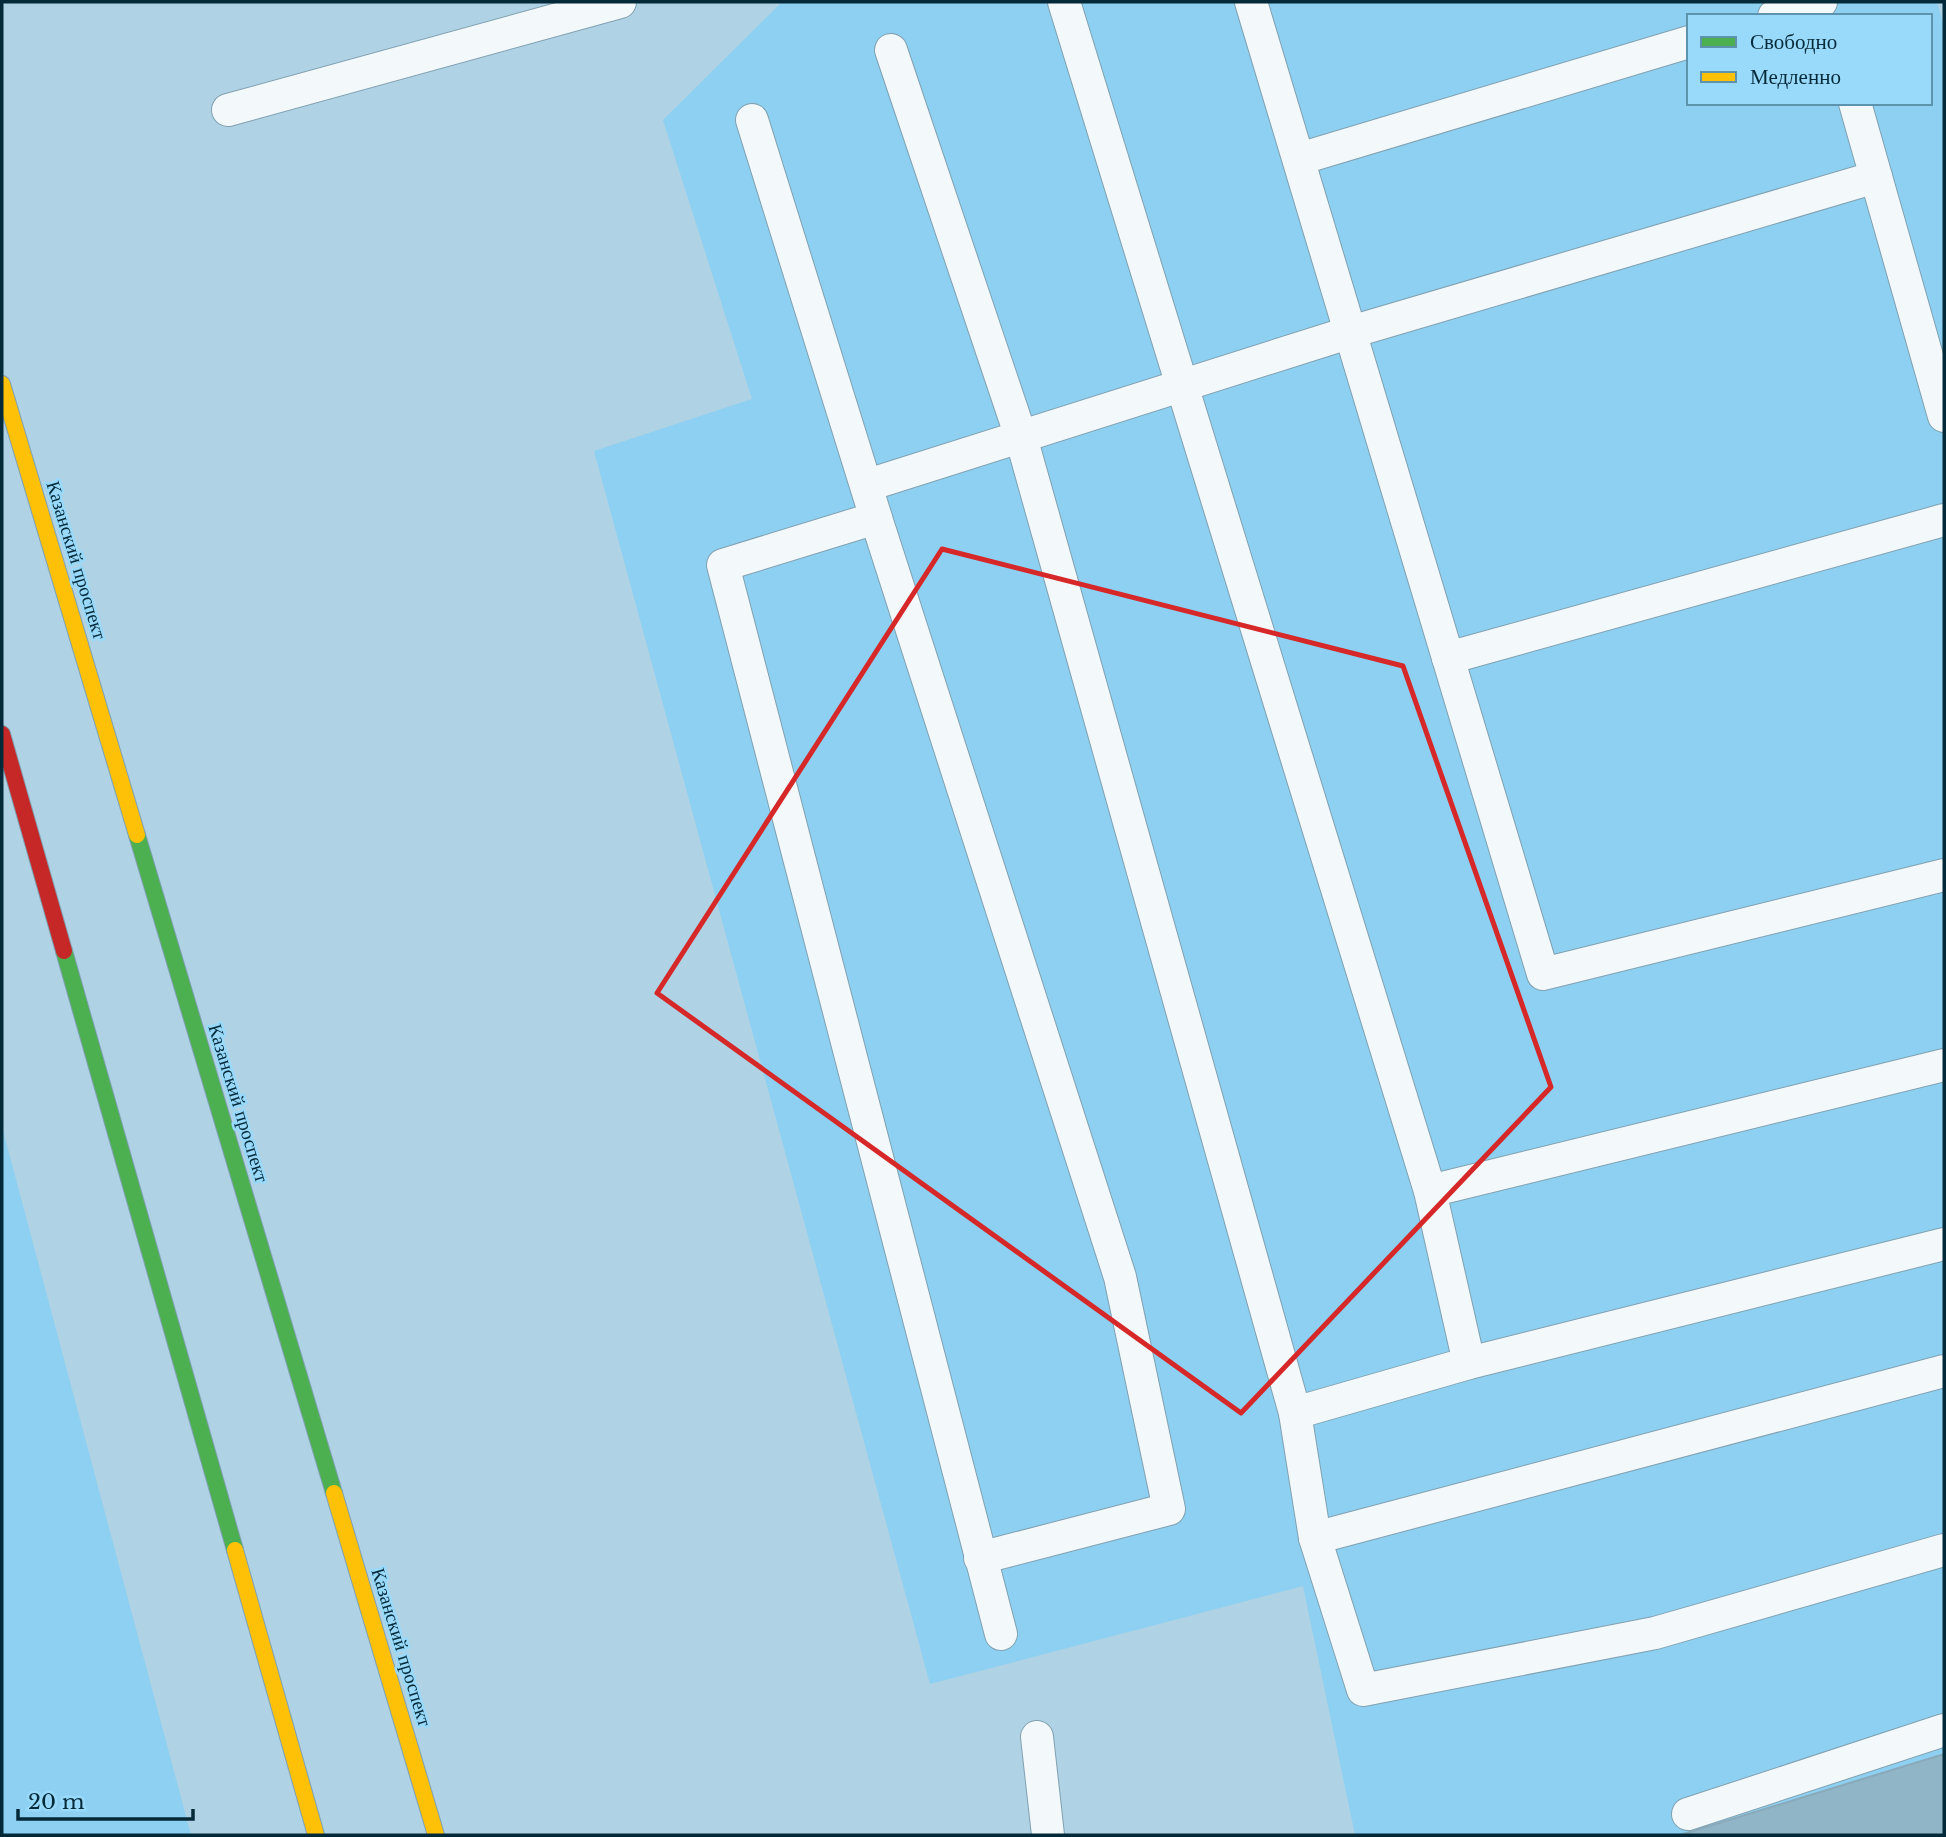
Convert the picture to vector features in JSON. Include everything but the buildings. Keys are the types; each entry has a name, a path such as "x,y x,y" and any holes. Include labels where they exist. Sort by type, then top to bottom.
{"main road":[{"name":"Казанский проспект","path":"2,384 436,1835"},
{"path":"2,734 316,1835"}],"lane":[{"path":"228,110 621,2"},
{"path":"1064,2 1430,1191 1469,1363"},
{"path":"1251,2 1544,974 1944,875"},
{"path":"1781,14 1823,2"},
{"path":"1299,159 1687,43"},
{"path":"891,51 1021,437 1295,1413 1315,1538 1363,1690 1655,1633 1944,1550"},
{"path":"1856,105 1944,416"},
{"path":"752,120 868,485 876,518 1120,1277 1169,1508 980,1558"},
{"path":"868,485 1351,332 1876,177"},
{"path":"876,518 723,565 1000,1634"},
{"path":"1448,657 1944,520"},
{"path":"1430,1191 1944,1065"},
{"path":"1295,1413 1469,1363 1944,1244"},
{"path":"1315,1538 1944,1371"},
{"path":"1688,1814 1944,1730"},
{"path":"1037,1737 1048,1835"}],"highlighted area":[{"path":"942,549 1403,666 1551,1087 1241,1413 657,993"}],"shaded area":[{"path":"782,2 1937,2 1944,27 1944,1835 1355,1835 1303,1586 930,1684 594,451 752,399 663,120"},
{"path":"2,1127 191,1835 2,1835"}],"traffic: fast":[{"path":"137,835 334,1493"},
{"path":"64,951 235,1550"}],"traffic: slow":[{"path":"2,384 137,835"},
{"path":"334,1493 436,1835"},
{"path":"235,1550 316,1835"}],"traffic: jam":[{"path":"2,734 64,951"}]}
